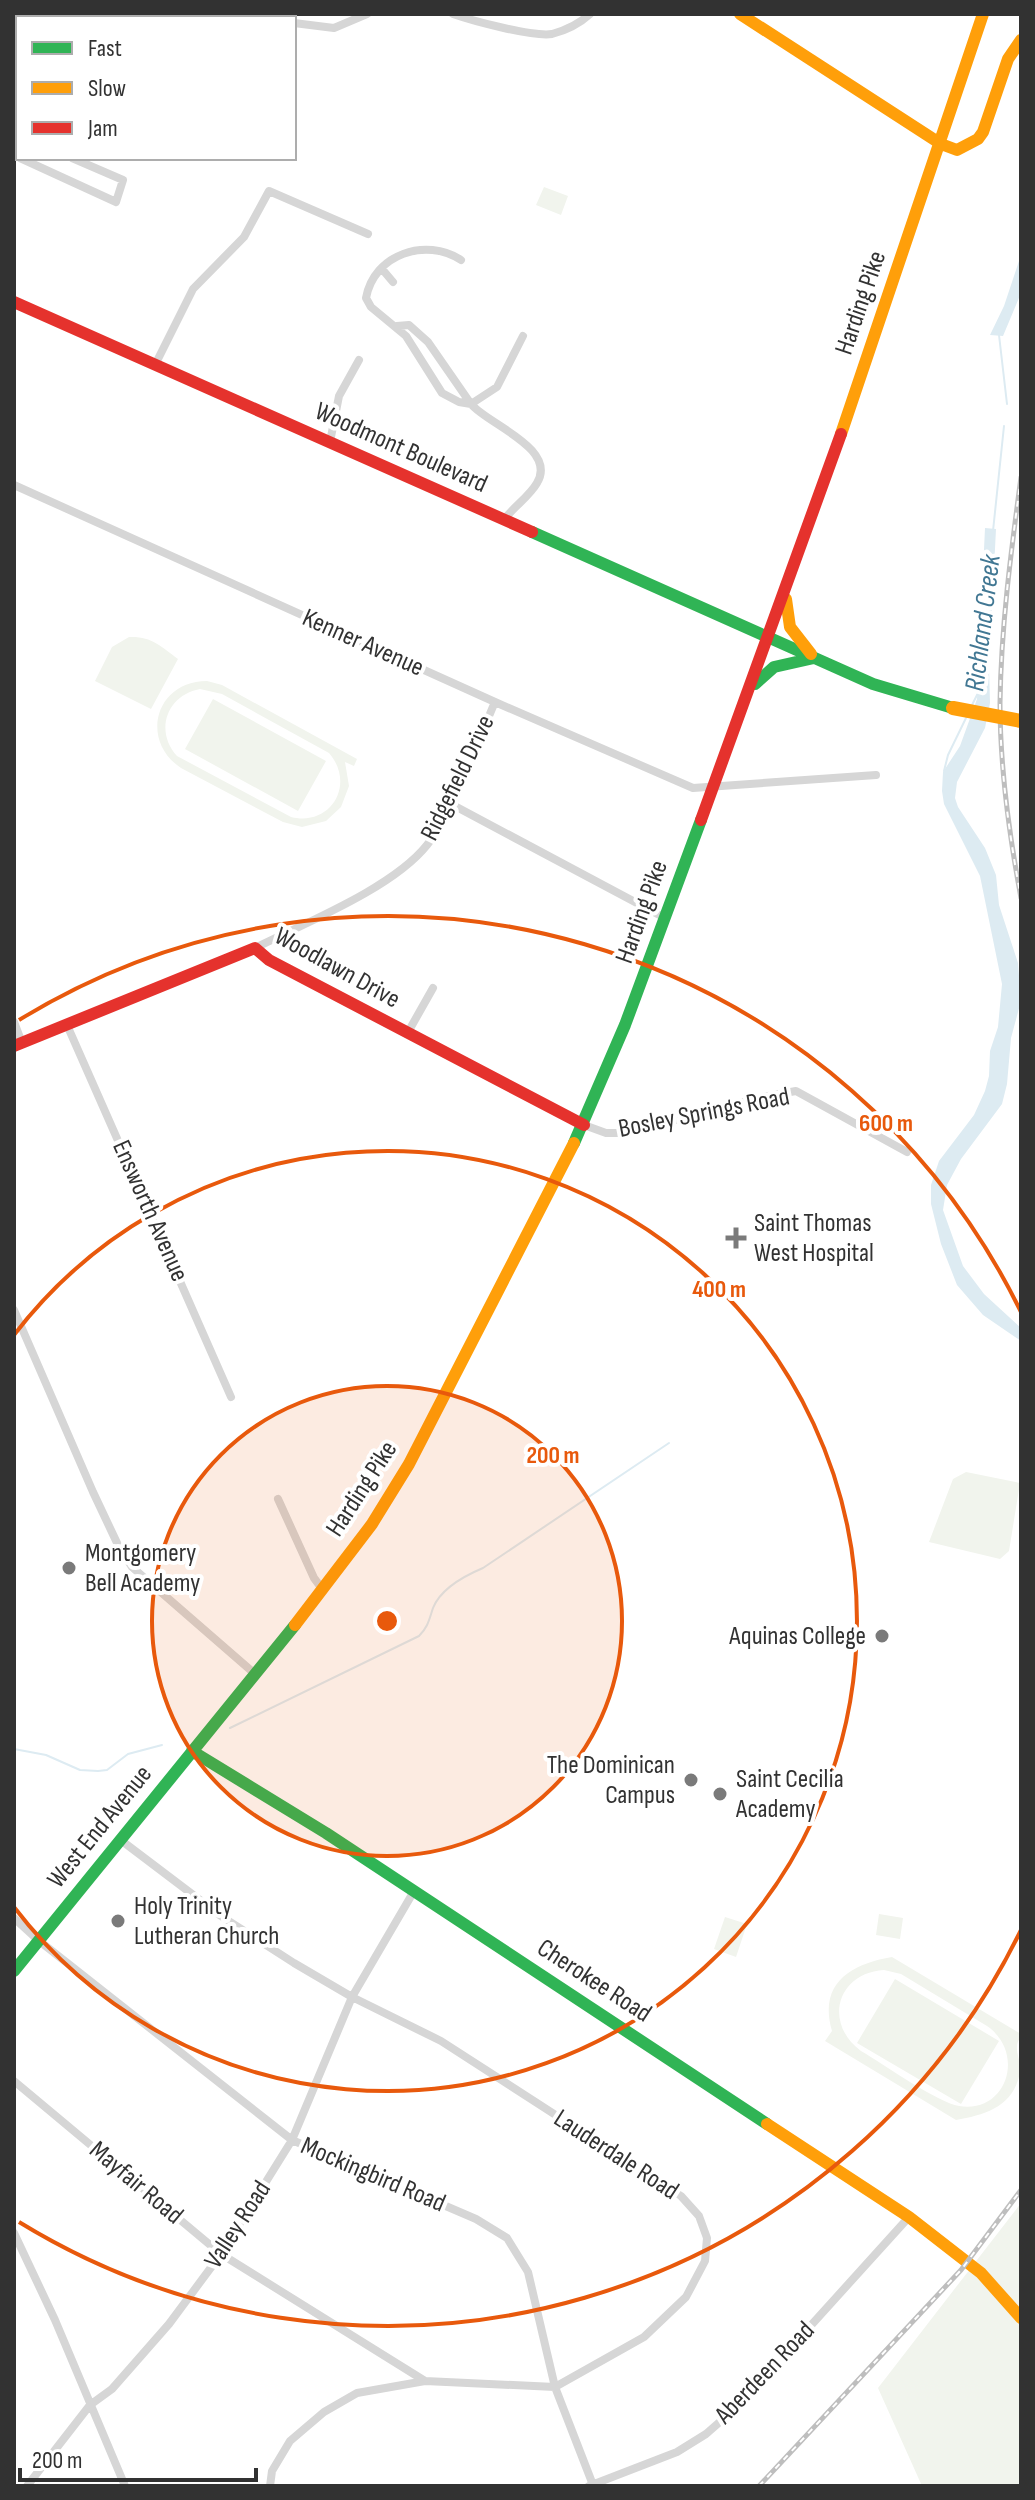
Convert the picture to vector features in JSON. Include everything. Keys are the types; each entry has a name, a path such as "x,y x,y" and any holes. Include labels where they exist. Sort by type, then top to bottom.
{"main road":[{"path":"740,14 941,144 957,150 978,139 983,132 1008,59 1021,40"},
{"name":"Harding Pike","path":"192,1751 323,1590 372,1524 409,1464 547,1191 584,1125 626,1023 769,639 983,14"},
{"name":"Woodmont Boulevard","path":"14,302 873,684 924,700 1021,721"},
{"path":"748,694 756,681 774,667 814,658 790,627 786,591"},
{"name":"Woodlawn Drive","path":"18,1044 255,948 269,960 584,1125"},
{"name":"West End Avenue","path":"14,1971 192,1751"},
{"name":"Cherokee Road","path":"192,1751 326,1833 909,2217 991,2283 1021,2318"}],"street":[{"path":"296,23 334,28 367,14"},
{"path":"453,14 549,35 578,24 590,14"},
{"path":"24,160 116,202 123,180 77,160"},
{"path":"155,365 193,289 244,237 269,191 368,234"},
{"path":"461,260 445,252 417,249 399,255 371,281 366,298 371,307 397,326 439,390 459,402 471,404 497,387 523,336"},
{"path":"382,269 393,282"},
{"path":"397,326 406,324 424,337 480,414 522,441 539,461 537,483 504,521"},
{"path":"330,442 339,396 359,360"},
{"name":"Kenner Avenue","path":"14,485 693,788 876,775"},
{"name":"Ridgefield Drive","path":"255,948 379,885 401,871 427,845 451,804 495,702"},
{"path":"451,804 665,918"},
{"path":"407,1034 433,988"},
{"path":"14,1022 18,1044"},
{"name":"Ensworth Avenue","path":"67,1025 231,1397"},
{"name":"Bosley Springs Road","path":"584,1125 606,1133 628,1133 762,1097 796,1091 907,1152"},
{"path":"14,1310 17,1326 118,1545 132,1567 255,1674"},
{"path":"278,1499 314,1578 323,1590"},
{"name":"Lauderdale Road","path":"122,1841 221,1916 352,1997 441,2041 681,2196 699,2216 707,2238 705,2261 686,2297 644,2337 555,2387"},
{"name":"Valley Road","path":"27,2486 90,2405 112,2389 169,2324 221,2254 292,2140 352,1997 414,1891"},
{"name":"Mockingbird Road","path":"14,1918 292,2140 476,2219 507,2238 528,2272 555,2387 591,2485"},
{"name":"Mayfair Road","path":"14,2081 221,2254 425,2381"},
{"name":"Aberdeen Road","path":"591,2485 677,2452 706,2434 738,2406 909,2217"},
{"path":"14,2234 125,2486"},
{"path":"270,2486 272,2471 290,2441 324,2412 357,2393 425,2381 555,2387"}],"shaded area":[{"path":"544,187 568,196 561,215 536,205"},
{"path":"129,637 150,640 178,659 151,709 95,681 112,647"},
{"path":"207,681 222,685 357,759 354,766 345,762 349,786 341,807 326,821 302,827 283,822 181,768 160,743 157,728 165,701 190,684","holes":["200,689 222,694 329,753 340,777 339,790 328,809 318,816 291,817 177,756 166,736 165,725 172,706 179,698"]},
{"path":"213,699 326,761 298,811 185,749"},
{"path":"966,1472 1020,1483 1009,1551 1000,1559 929,1542 953,1479"},
{"path":"879,1914 903,1918 900,1939 876,1935"},
{"path":"725,1917 747,1924 736,1957 714,1949"},
{"path":"892,1957 1021,2034 1017,2043 1020,2071 1012,2093 1005,2101 988,2112 956,2120 825,2041 832,2031 829,2014 834,1988 851,1971","holes":["884,1970 901,1974 987,2026 999,2038 1006,2051 1006,2079 989,2101 976,2106 950,2103 861,2051 849,2040 839,2014 846,1990 855,1980 868,1973"]},
{"path":"895,1979 999,2041 961,2104 857,2043"},
{"path":"1021,2203 1021,2486 922,2486 878,2388"}],"water":[{"path":"1021,255 1021,293 1003,336 990,335 1004,306"},
{"path":"985,528 996,529 990,703 985,728 957,782 955,798 985,848 996,875 999,905 1018,963 1021,1001 1011,1038 1002,1104 961,1159 947,1185 943,1210 963,1266 984,1294 1021,1328 1021,1341 983,1315 957,1285 941,1244 931,1204 931,1185 939,1161 974,1115 985,1091 990,1051 998,1027 1002,984 980,876 944,804 942,791 943,772 960,746 977,699"}],"waterway":[{"name":"Richland Creek","path":"999,335 1007,404"},
{"name":"Richland Creek","path":"993,531 1004,426"},
{"name":"Richland Creek","path":"972,705 978,693"},
{"name":"Richland Creek","path":"944,771 948,755 966,718"},
{"path":"230,1728 419,1636 437,1601 454,1584 483,1568 669,1443"},
{"path":"14,1749 46,1755 80,1770 98,1771 107,1770 128,1754 162,1745"}],"railway":[{"path":"1021,477 1004,618 1000,703 1006,801 1021,898"},
{"path":"759,2486 961,2270 1021,2190"}],"traffic: fast":[{"path":"532,532 873,684 953,708"},
{"path":"755,684 774,667 814,658"},
{"path":"574,1143 625,1025 701,820"},
{"path":"14,1971 295,1625"},
{"path":"192,1751 326,1833 767,2124"}],"traffic: slow":[{"path":"740,14 941,144 957,150 978,139 983,132 1008,59 1021,40"},
{"path":"841,434 983,14"},
{"path":"786,599 790,627 811,654"},
{"path":"953,708 1021,721"},
{"path":"295,1625 372,1524 409,1464 574,1143"},
{"path":"767,2124 909,2217 981,2273 1021,2318"}],"traffic: jam":[{"path":"14,302 532,532"},
{"path":"701,820 841,434"},
{"path":"14,1046 255,948 269,960 584,1125"}],"place":[{"name":"Saint Thomas West Hospital","path":"736,1238"},
{"name":"Montgomery Bell Academy","path":"69,1568"},
{"name":"Aquinas College","path":"882,1636"},
{"name":"The Dominican Campus","path":"691,1780"},
{"name":"Saint Cecilia Academy","path":"720,1794"},
{"name":"Holy Trinity Lutheran Church","path":"118,1921"}]}
